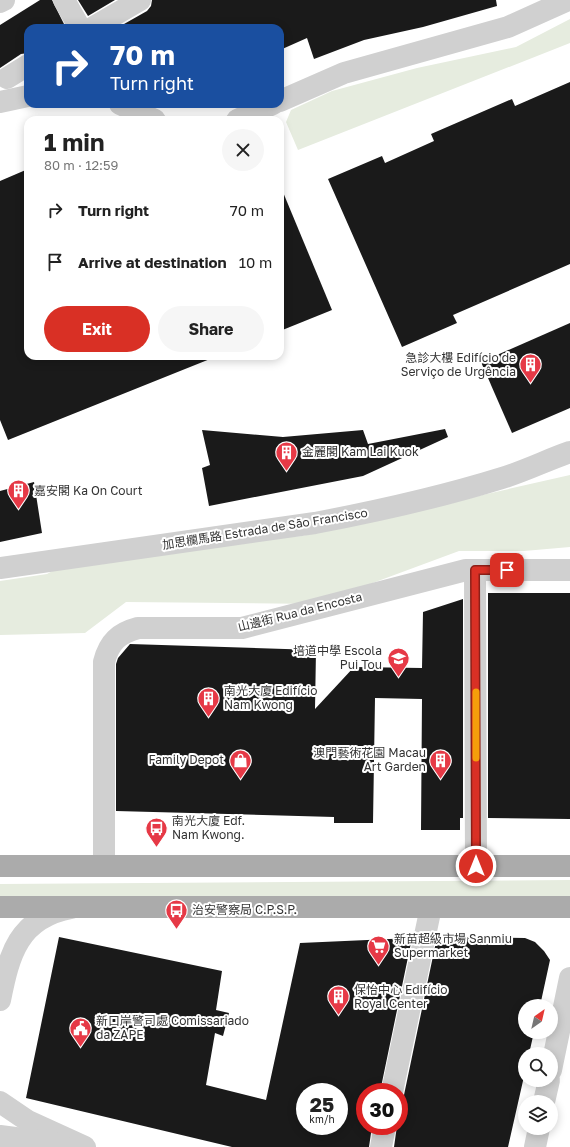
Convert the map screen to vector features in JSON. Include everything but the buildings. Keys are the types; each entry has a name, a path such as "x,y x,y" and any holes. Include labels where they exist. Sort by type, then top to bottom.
{"main road":[{"path":"0,866 570,866"},
{"path":"0,907 570,907"}],"street":[{"path":"0,2 4,0"},
{"path":"64,0 78,24"},
{"path":"99,24 140,0"},
{"path":"284,99 344,72 508,27 568,0"},
{"path":"7,78 24,67"},
{"path":"0,102 24,97"},
{"path":"129,108 146,116"},
{"path":"246,116 264,108"},
{"name":"加思欄馬路 Estrada de São Francisco","path":"0,568 308,524 366,513 424,500 503,477 570,452"},
{"name":"山邊街 Rua da Encosta","path":"104,866 104,662 108,649 115,639 126,632 138,628 242,628 466,570 570,570"},
{"path":"475,570 476,866"},
{"path":"0,1000 7,966 9,945 43,918 61,910 81,907"},
{"path":"394,1083 430,907"},
{"path":"558,1047 565,1023 570,978"},
{"path":"0,1102 28,1121 85,1147"},
{"path":"381,1147 383,1135"},
{"path":"535,1147 538,1135"},
{"path":"0,1136 85,1147"}],"shaded area":[{"path":"570,19 570,43 298,150 286,122 291,110 332,91 417,68 516,47"},
{"path":"570,475 570,547 524,551 459,551 316,604 126,602 85,633 0,635 0,581 47,574 87,552 302,536"},
{"path":"570,880 570,896 0,898 0,884"}],"slow traffic":[{"path":"476,692 476,758"}],"place":[{"name":"急診大樓 Edifício de Serviço de Urgência","path":"531,384"},
{"name":"金麗閣 Kam Lai Kuok","path":"287,472"},
{"name":"嘉安閣 Ka On Court","path":"19,510"},
{"name":"培道中學 Escola Pui Tou","path":"398,678"},
{"name":"南光大廈 Edifício Nam Kwong","path":"208,718"},
{"name":"Family Depot","path":"240,780"},
{"name":"澳門藝術花園 Macau Art Garden","path":"441,780"},
{"name":"南光大廈 Edf. Nam Kwong.","path":"156,848"},
{"name":"治安警察局 C.P.S.P.","path":"176,930"},
{"name":"新苗超級市場 Sanmiu Supermarket","path":"378,966"},
{"name":"保怡中心 Edifício Royal Center","path":"338,1016"},
{"name":"新口岸警司處 Comissariado da ZAPE","path":"80,1048"}],"route":[{"path":"476,866 475,570 507,570"}]}
